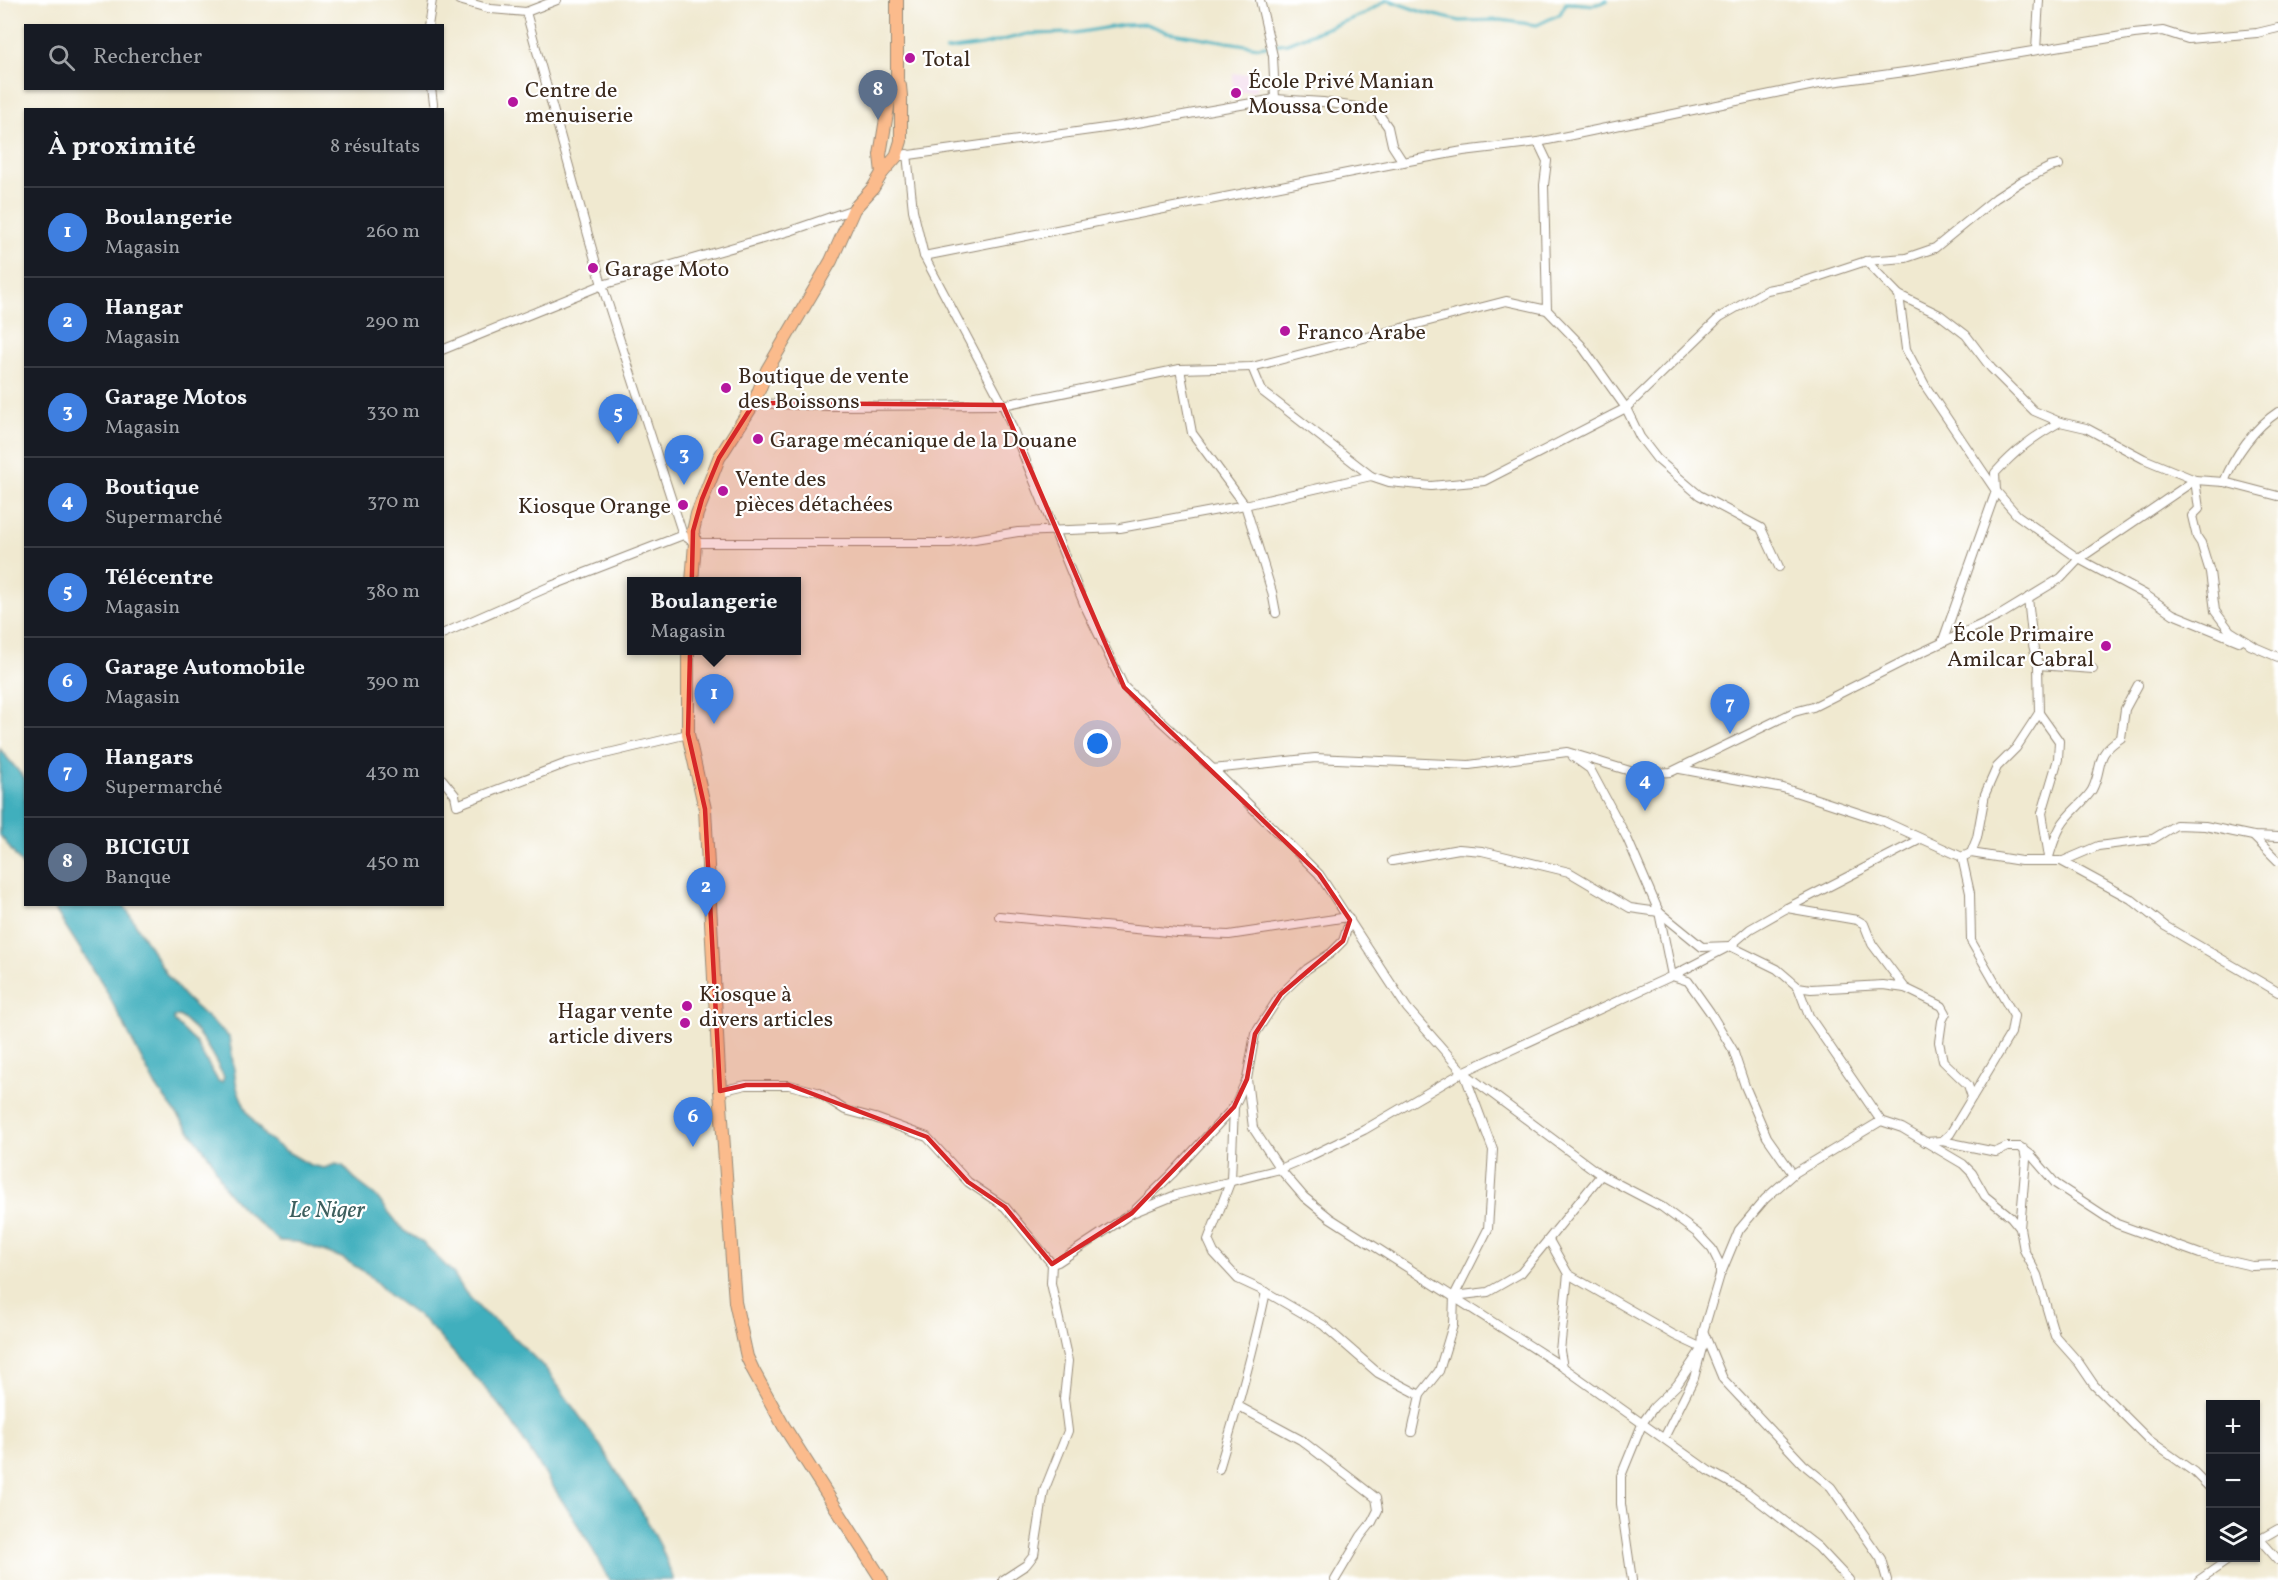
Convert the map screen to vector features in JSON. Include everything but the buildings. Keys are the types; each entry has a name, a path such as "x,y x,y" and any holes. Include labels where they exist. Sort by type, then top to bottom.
{"highway":[{"path":"692,577 693,531 697,514 719,458 754,403 767,370 831,261 854,209 873,188 882,172 902,156 901,96 897,80 897,0"},
{"path":"882,172 880,156 892,86 897,80"},
{"path":"688,655 688,734 705,809 720,1091 735,1302 747,1357 783,1425 882,1580"}],"street":[{"path":"428,24 432,0"},
{"path":"459,0 491,9 526,12 557,0"},
{"path":"1260,0 1274,56 1275,99"},
{"path":"2036,50 2039,0"},
{"path":"526,12 602,285 682,535 694,543 950,543 1018,532 1120,528 1245,505 1371,476"},
{"path":"924,256 1403,162 1463,151 1538,142 1824,83 1912,71 2134,34 2163,32 2187,39 2257,33 2278,28"},
{"path":"430,90 433,104"},
{"path":"880,156 902,156 1120,126 1275,99 1323,102 1376,110 1388,127 1392,145 1403,162"},
{"path":"1538,142 1547,161 1544,185 1547,310"},
{"path":"902,156 924,256 1003,405 1085,606 1124,687 1213,769 1319,874 1407,1008 1463,1072 1602,1174 1662,1208 1697,1233 1712,1249 1720,1265 1720,1275"},
{"path":"1252,367 1262,391 1371,476 1389,482 1431,486 1484,480 1626,408 1720,317 1767,290 1793,285 1866,261 1905,258 1935,248 1996,198 2022,181 2059,165"},
{"path":"444,349 602,285 790,231 854,209"},
{"path":"1866,261 1899,295 1940,315 1966,335 1991,368 2034,411 2060,422 2086,428 2144,459 2194,480 2224,482 2278,496"},
{"path":"1899,295 1906,349 1926,387 1996,491 2017,515 2079,559 2146,595 2173,614 2278,657"},
{"path":"754,403 817,406 1003,405 1180,369 1252,367 1506,301 1547,310 1581,345 1626,408 1640,437 1657,459 1699,495 1761,528 1779,567"},
{"path":"1180,369 1192,432 1245,505 1272,592 1276,613"},
{"path":"2224,482 2245,446 2259,428 2278,412"},
{"path":"1942,643 1996,491 1995,473 2031,438 2060,422"},
{"path":"1213,769 1315,759 1468,765 1567,752 1640,774 1671,772 1794,711 1813,707 1997,617 2061,578 2079,559 2194,480"},
{"path":"2194,480 2199,509 2192,516 2210,572 2215,611 2230,631 2254,646"},
{"path":"444,633 551,586 682,535"},
{"path":"2028,598 2033,645 2038,665 2039,713 2059,741 2058,759 2042,813 2049,856"},
{"path":"2038,665 2093,669"},
{"path":"2049,856 2061,825 2077,805 2086,799 2093,788 2098,766 2108,746 2121,738 2125,708 2138,685"},
{"path":"1971,853 1977,838 1985,794 1997,767 2016,748 2039,713"},
{"path":"444,781 455,795 457,805 567,763 688,734"},
{"path":"1567,752 1590,769 1627,838 1659,912 1672,976"},
{"path":"1680,769 1783,789 1883,821 1962,857 1971,853 2021,861 2063,861 2098,846 2153,839 2176,825 2205,826 2253,836 2278,837"},
{"path":"2253,836 2278,861"},
{"path":"1131,1213 1176,1195 1280,1169 1364,1130 1463,1072 1672,976 1730,946 1750,929 1787,908 1921,839"},
{"path":"1392,861 1459,849 1482,851 1569,872 1630,908 1659,912 1702,947 1730,946 1777,969 1798,987 1809,1016 1881,1121 1902,1128 1963,1164 1972,1173 1985,1196 2012,1217 2020,1227"},
{"path":"2049,856 2063,861 2131,899 2165,926 2278,992"},
{"path":"1941,1141 1950,1134 2010,1033 2014,1016 1971,941 1970,893 1962,857"},
{"path":"1787,908 1857,920 1864,924 1872,944 1905,988"},
{"path":"999,916 1178,933 1229,935 1349,919"},
{"path":"1052,1263 1058,1262 1131,1213 1172,1174 1234,1107 1247,1078 1255,1034 1281,994 1307,969 1331,953 1343,940 1349,919"},
{"path":"1672,976 1688,981 1710,1012 1733,1050 1744,1086 1767,1137 1793,1174"},
{"path":"1798,987 1811,989 1883,985 1905,988 1942,1006 1946,1013 1942,1021 1939,1042 1943,1061 1968,1085 1972,1097"},
{"path":"1412,1432 1420,1395 1439,1371 1453,1325 1454,1296 1488,1229 1493,1150 1463,1072"},
{"path":"1247,1078 1253,1128 1280,1169 1304,1197 1330,1218 1563,1367 1709,1471 1747,1492 1818,1547 1849,1580"},
{"path":"720,1091 746,1085 789,1085 817,1092 845,1110 927,1137 968,1182 1005,1207 1052,1263 1051,1283 1068,1361 1064,1399 1068,1431 1044,1491 1034,1555 1026,1564 1003,1580"},
{"path":"1234,1107 1231,1180 1208,1240 1214,1253 1238,1279 1266,1292 1323,1325 1378,1373 1420,1395"},
{"path":"1664,1438 1694,1378 1702,1348 1703,1332 1720,1275 1739,1230 1765,1199 1793,1174 1881,1121"},
{"path":"1925,1142 1941,1141 1996,1152 2007,1147 2020,1147 2056,1184 2118,1224 2200,1254 2252,1266 2278,1265"},
{"path":"2024,1149 2026,1160 2020,1227 2024,1250 2037,1275 2055,1336 2079,1363 2094,1385 2149,1440 2206,1483"},
{"path":"1454,1296 1488,1292 1521,1273 1602,1174"},
{"path":"1549,1240 1568,1274 1674,1335 1702,1348"},
{"path":"1563,1367 1560,1351 1568,1274"},
{"path":"1219,1469 1254,1351 1266,1292"},
{"path":"1703,1332 1723,1379 1803,1464 1831,1487 1881,1559 1887,1580"},
{"path":"1632,1580 1621,1504 1621,1476 1643,1422 1654,1407 1677,1384 1702,1348"},
{"path":"1238,1406 1301,1440 1376,1498 1378,1510 1335,1580"},
{"path":"2260,1538 2278,1529"},
{"path":"2260,1542 2278,1560"},
{"path":"2199,1580 2224,1562"}],"highlighted area":[{"path":"754,403 1003,405 1124,687 1319,874 1350,920 1343,941 1281,994 1255,1034 1247,1079 1234,1107 1132,1213 1052,1264 1005,1207 968,1182 927,1137 789,1085 746,1085 720,1091 705,809 688,734 693,531 702,499 719,458"}],"shaded area":[{"path":"1256,73 1257,91 1234,93 1233,74"}],"water":[{"path":"0,749 24,778 24,868 0,835"},
{"name":"Le Niger","path":"53,906 125,906 167,975 185,997 229,1037 237,1088 247,1112 265,1136 310,1165 324,1168 336,1164 343,1166 375,1195 404,1231 421,1241 453,1273 465,1292 483,1312 503,1327 546,1369 600,1445 644,1515 661,1547 674,1580 609,1580 588,1541 509,1418 425,1321 390,1296 368,1274 342,1258 298,1242 279,1241 241,1207 226,1190 211,1159 155,1085 102,983","holes":["179,1016 200,1035 224,1077 222,1082 218,1081 196,1043 174,1021 174,1017"]}],"waterway":[{"path":"946,50 983,45 1027,34 1075,33 1123,25 1146,24 1167,32 1258,47 1287,43 1364,14 1387,0"},
{"path":"1388,0 1422,12 1460,21 1500,20 1537,25 1560,14 1566,3 1592,5 1607,0"}],"place":[{"name":"Total","path":"910,58"},
{"name":"École Privé Manian Moussa Conde","path":"1236,93"},
{"name":"Centre de menuiserie","path":"513,102"},
{"name":"BICIGUI","path":"878,120"},
{"name":"Garage Moto","path":"593,268"},
{"name":"Franco Arabe","path":"1285,331"},
{"name":"Boutique de vente des Boissons","path":"726,388"},
{"name":"Garage mécanique de la Douane","path":"758,439"},
{"name":"Télécentre","path":"618,444"},
{"name":"Garage Motos","path":"684,485"},
{"name":"Vente des pièces détachées","path":"723,491"},
{"name":"Kiosque Orange","path":"683,505"},
{"name":"École Primaire Amilcar Cabral","path":"2106,646"},
{"name":"Boulangerie","path":"714,724"},
{"name":"Hangars","path":"1730,734"},
{"name":"Boutique","path":"1645,811"},
{"name":"Hangar","path":"706,917"},
{"name":"Kiosque à divers articles","path":"687,1006"},
{"name":"Hagar vente article divers","path":"685,1023"},
{"name":"Garage Automobile","path":"693,1147"}]}
